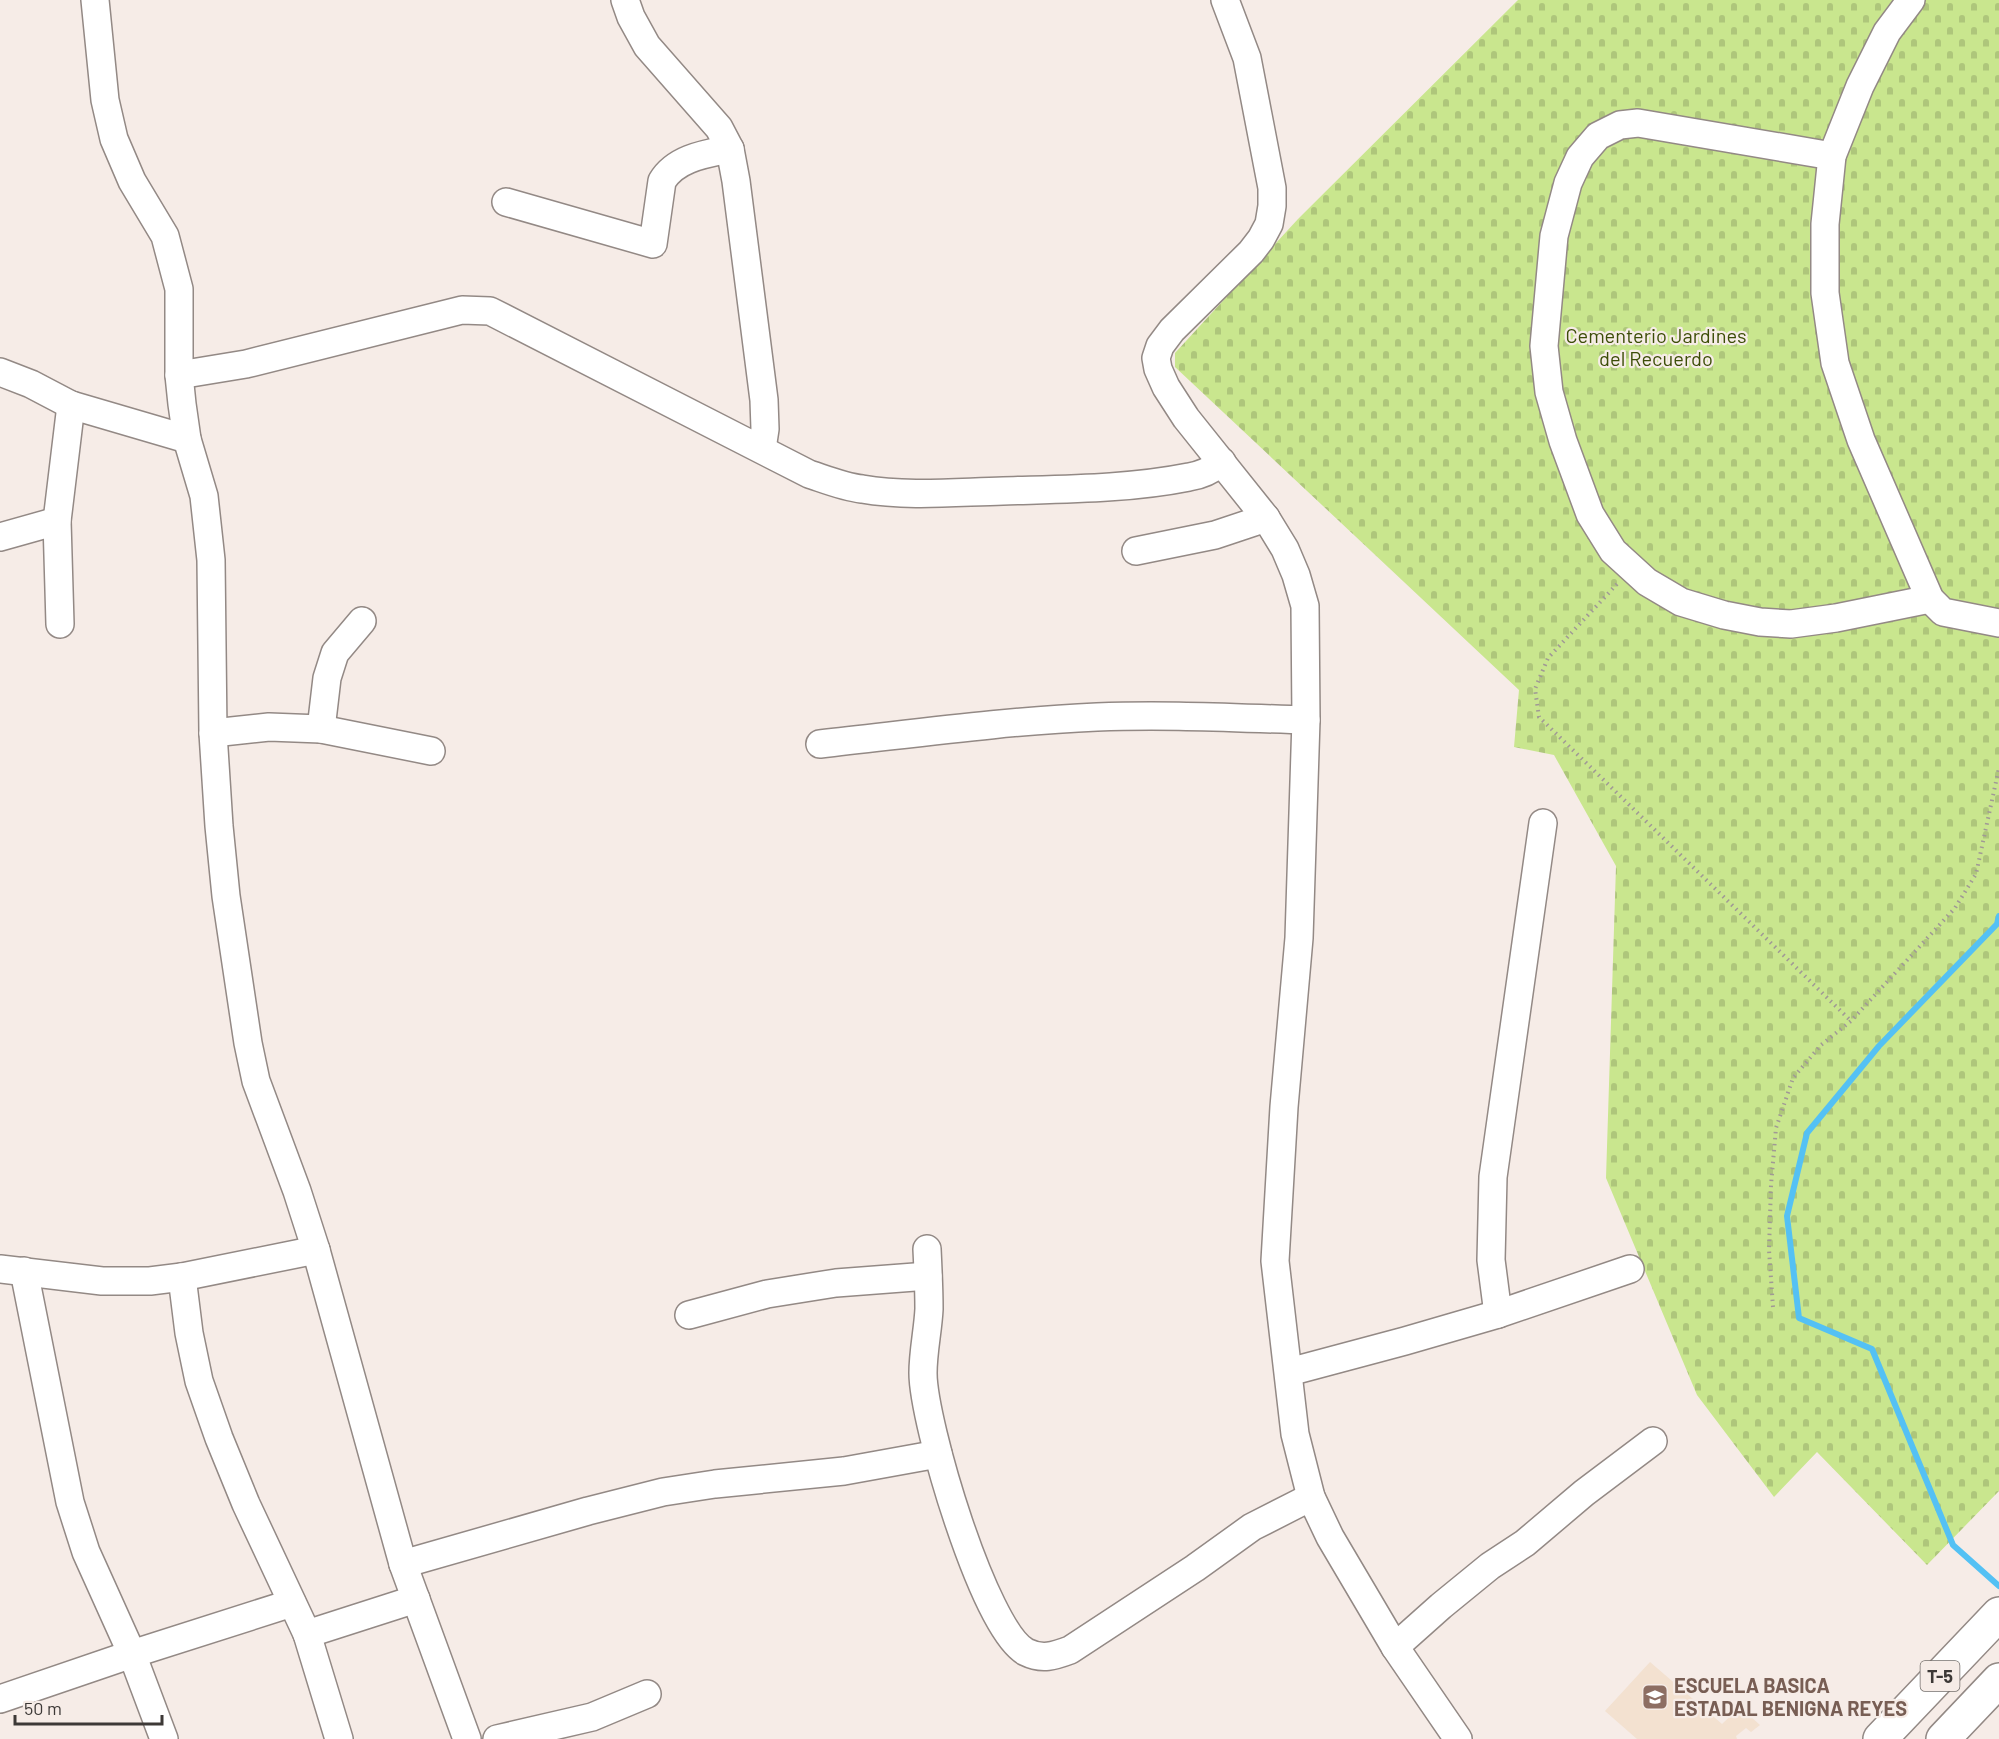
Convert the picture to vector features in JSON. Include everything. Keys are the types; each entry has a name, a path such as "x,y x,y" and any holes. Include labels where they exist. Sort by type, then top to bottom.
{"highway":[{"name":"T-5","path":"1880,1739 1999,1614"},
{"name":"T-5","path":"1943,1739 1999,1680"}],"street":[{"path":"95,0 105,100 114,139 132,181 165,236 179,289 179,375 187,439 204,496 211,560 213,733 226,896 248,1043 256,1081 297,1191 316,1250 403,1564 467,1739"},
{"path":"625,0 631,17 647,46 719,129 730,149 764,400 765,429 762,449"},
{"path":"1226,0 1247,58 1256,100 1272,188 1269,224 1262,240 1172,330 1160,346 1156,358 1166,387 1186,418 1266,518 1285,549 1305,606 1306,720 1299,938 1284,1107 1275,1261 1295,1434 1311,1497 1329,1538 1395,1647 1458,1739"},
{"path":"1911,0 1887,32 1860,86 1832,156 1825,224 1825,292 1835,363 1861,440 1930,599 1944,612 1999,623"},
{"path":"1832,156 1638,123 1620,125 1598,136 1580,157 1568,183 1554,236 1544,346 1549,392 1563,441 1590,514 1613,551 1647,582 1682,602 1724,615 1760,622 1791,624 1836,618 1930,599"},
{"path":"506,202 653,244 662,181 666,173 684,161 730,149"},
{"path":"179,375 246,364 462,310 490,311 809,474 839,485 863,490 897,493 1078,488 1131,484 1190,477 1208,472 1222,462"},
{"path":"0,372 32,384 70,405 187,439"},
{"path":"60,624 57,521 70,405"},
{"path":"1136,551 1215,536 1266,518"},
{"path":"0,537 57,521"},
{"path":"321,729 327,678 335,653 362,621"},
{"path":"820,744 1019,722 1098,717 1188,716 1306,720"},
{"path":"213,733 269,727 321,729 431,750"},
{"path":"1498,1314 1491,1260 1490,1225 1493,1177 1543,823"},
{"path":"927,1249 929,1309 923,1373 928,1410 938,1454 978,1572 995,1612 1012,1640 1025,1651 1039,1656 1053,1657 1070,1650 1195,1568 1252,1527 1311,1497"},
{"path":"164,1739 132,1654 86,1552 70,1502 12,1270 102,1281 150,1281 182,1277 316,1250"},
{"path":"1289,1372 1498,1314 1630,1269"},
{"path":"689,1315 767,1294 801,1288 928,1276"},
{"path":"182,1277 189,1333 199,1381 246,1504 307,1634 339,1739"},
{"path":"1395,1647 1440,1606 1490,1566 1525,1543 1584,1493 1653,1441"},
{"path":"403,1564 663,1492 715,1484 844,1471 938,1454"},
{"path":"307,1634 416,1599"},
{"path":"0,1699 292,1603"},
{"path":"497,1739 592,1717 647,1694"}],"path":[{"path":"1632,568 1548,658 1535,689 1539,717 1851,1021"},
{"path":"1773,1307 1769,1250 1771,1185 1776,1128 1793,1077 1821,1045 1851,1021 1955,908 1976,874 1999,768"}],"shaded area":[{"name":"ESCUELA BASICA ESTADAL BENIGNA REYES","path":"1650,1662 1722,1724 1740,1707 1760,1725 1751,1732 1746,1728 1736,1736 1737,1739 1637,1739 1605,1711"}],"green space":[{"name":"Cementerio Jardines del Recuerdo","path":"1518,0 1999,0 1999,1491 1927,1565 1817,1452 1774,1497 1697,1395 1606,1178 1616,866 1554,755 1514,747 1519,690 1175,367 1175,353 1298,219"}],"waterway":[{"path":"1999,916 1997,924 1879,1046 1807,1133 1787,1216 1799,1318 1872,1349 1953,1545 1999,1586"}],"place":[{"name":"ESCUELA BASICA ESTADAL BENIGNA REYES","path":"1655,1697"}]}
